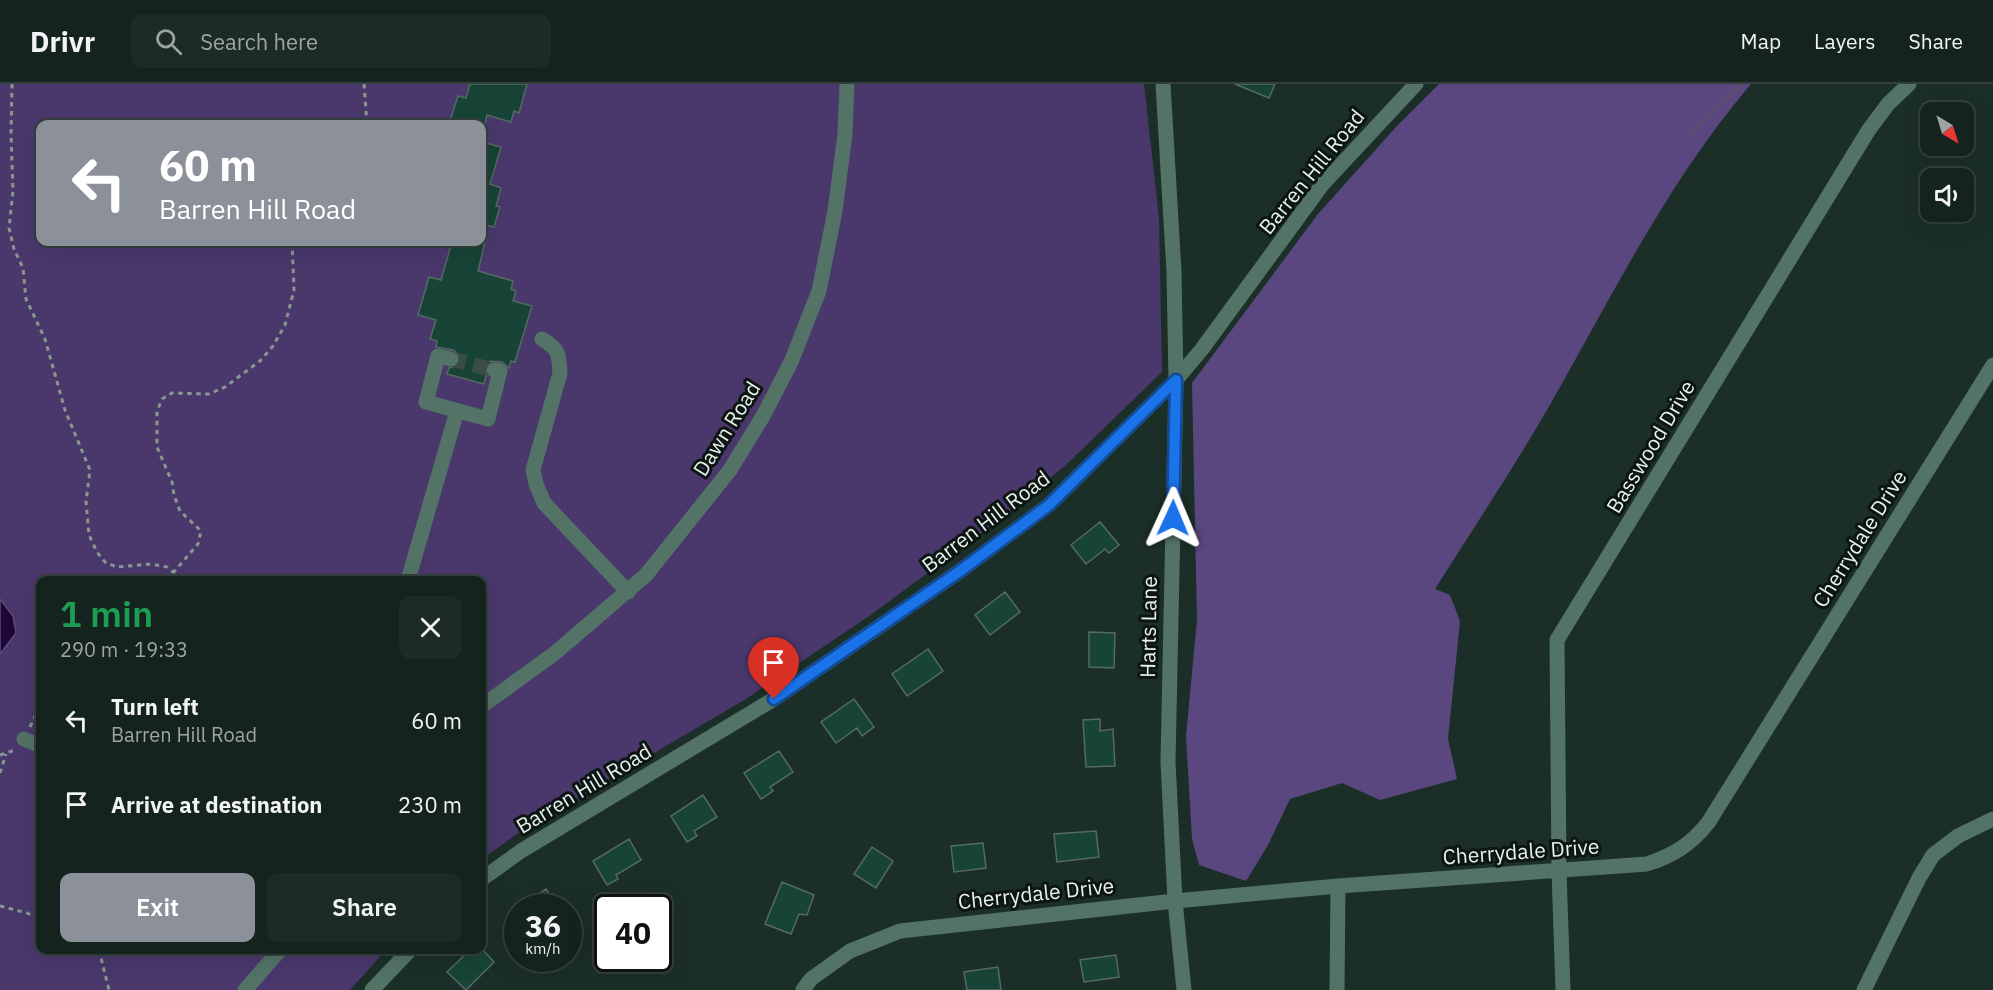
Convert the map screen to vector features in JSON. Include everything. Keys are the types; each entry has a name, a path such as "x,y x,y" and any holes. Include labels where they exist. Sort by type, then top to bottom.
{"street":[{"name":"Dawn Road","path":"486,703 555,653 646,575 730,470 763,416 791,362 822,279 835,211 845,134 847,84"},
{"name":"Harts Lane","path":"1163,84 1174,272 1176,380 1167,762 1175,900 1184,990"},
{"name":"Barren Hill Road","path":"486,876 521,851 774,699 960,571 1049,505 1176,380 1202,349 1322,185 1416,84"},
{"name":"Basswood Drive","path":"1563,990 1559,871 1557,640 1868,131 1888,104 1909,84"},
{"path":"542,339 555,347 559,357 560,373 533,470 536,484 544,503 628,592"},
{"path":"451,359 438,356 426,402 488,419 500,372 494,370"},
{"name":"Cherrydale Drive","path":"803,990 811,979 850,951 900,931 1175,900 1647,864 1670,856 1696,837 1714,813 1993,365"},
{"path":"409,576 458,411"},
{"path":"24,739 36,744"},
{"path":"1864,990 1919,878 1933,855 1958,836 1993,819"},
{"path":"1337,990 1338,886"},
{"path":"245,990 276,954"},
{"path":"372,990 406,954"}],"path":[{"path":"12,84 13,191 9,228 14,249 23,268 26,299 45,339 65,410 90,470 86,502 89,534 105,562 117,567 151,564 166,567 173,572"},
{"path":"364,84 367,120"},
{"path":"170,576 198,544 201,531 180,511 174,495 172,482 157,447 157,411 162,399 172,393 208,394 225,387 260,361 273,346 285,325 294,290 292,246"},
{"path":"0,773 6,754"},
{"path":"0,906 36,917"},
{"path":"100,954 109,990"}],"shaded area":[{"path":"0,84 1144,84 1159,218 1162,372 1066,465 999,520 872,614 746,699 521,831 486,856 486,576 36,576 36,954 382,954 350,990 0,990"},
{"path":"1439,84 1751,84 1721,121 1668,198 1537,427 1435,589 1450,595 1460,621 1448,739 1457,779 1380,800 1342,783 1290,799 1268,845 1246,881 1199,865 1192,839 1186,736 1197,620 1192,383 1318,214 1396,127"},
{"path":"0,599 13,616 16,633 0,654"}],"building":[{"path":"470,84 527,84 519,113 514,111 511,122 487,115 486,120 450,120 458,96 466,98"},
{"path":"1235,84 1275,84 1269,98"},
{"path":"486,143 501,147 490,184 501,188 496,206 500,207 494,227 486,225"},
{"path":"451,246 484,246 478,271 513,281 511,289 516,291 513,301 532,306 515,362 511,361 509,368 502,362 490,361 485,368 484,384 447,374 449,368 458,365 460,356 453,350 436,347 437,341 430,339 436,320 418,315 429,277 441,280"},
{"path":"1100,522 1119,545 1109,553 1105,549 1086,564 1071,545"},
{"path":"1005,592 1020,612 990,635 975,615"},
{"path":"1089,632 1115,633 1114,668 1089,667"},
{"path":"928,649 943,671 907,696 892,674"},
{"path":"854,699 874,727 862,736 857,728 836,743 821,722"},
{"path":"1100,719 1100,731 1113,729 1115,766 1086,767 1083,720"},
{"path":"779,751 793,772 770,787 773,791 761,799 744,773"},
{"path":"703,795 717,817 694,831 697,836 687,842 671,816"},
{"path":"1096,831 1099,857 1057,862 1054,834"},
{"path":"629,839 641,860 616,875 618,879 607,885 593,861"},
{"path":"983,843 986,868 954,872 951,846"},
{"path":"872,847 893,861 876,888 854,874"},
{"path":"782,882 814,895 807,915 799,914 791,934 765,924"},
{"path":"546,889 549,894 539,894"},
{"path":"486,953 494,962 466,990 447,972 466,954"},
{"path":"1116,955 1119,977 1084,982 1080,960"},
{"path":"998,967 1001,990 967,990 964,972"}],"waterway":[{"path":"1690,135 1741,84"}],"tunnel":[{"path":"451,359 494,370"}],"route":[{"path":"774,699 960,571 1049,505 1176,380 1173,518"}]}
